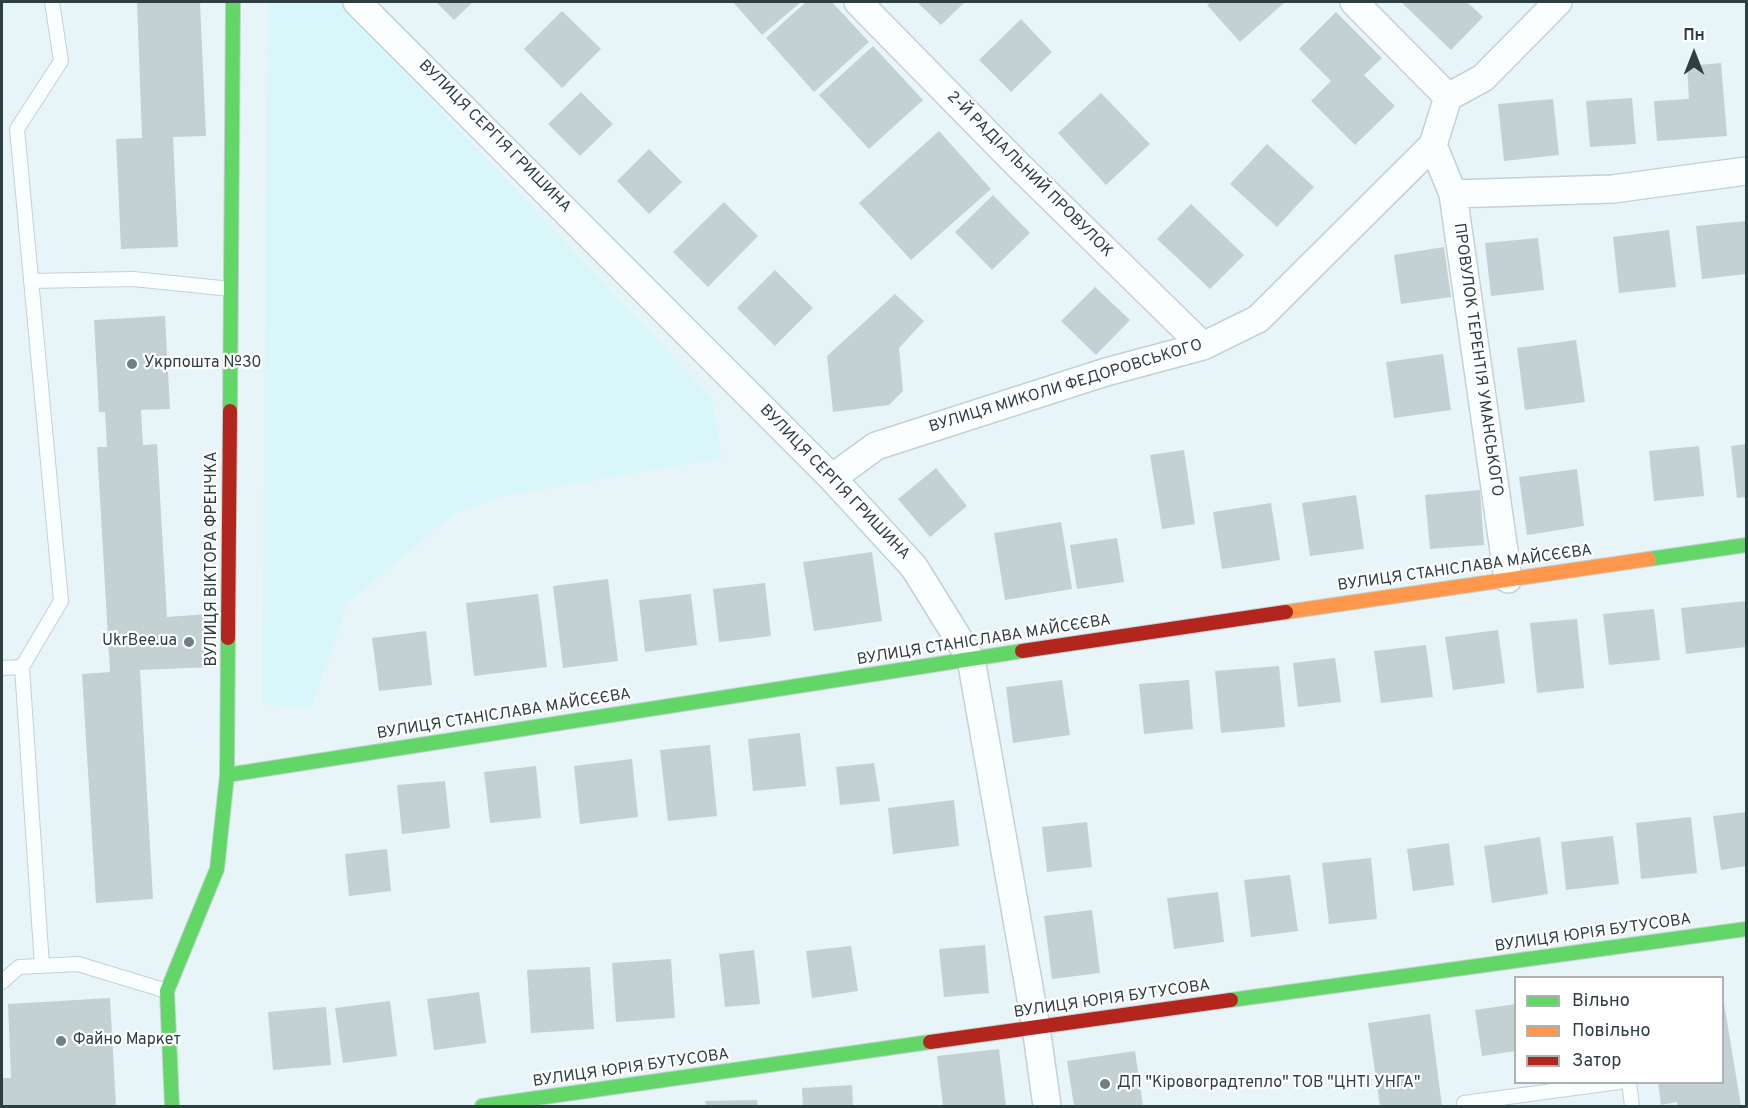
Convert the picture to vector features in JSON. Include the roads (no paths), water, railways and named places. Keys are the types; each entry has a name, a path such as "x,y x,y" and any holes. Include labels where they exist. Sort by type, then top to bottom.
{"street":[{"name":"ВУЛИЦЯ ВІКТОРА ФРЕНЧКА","path":"172,1107 166,991 217,869 227,775 232,2"},
{"name":"ВУЛИЦЯ СЕРГІЯ ГРИШИНА","path":"357,2 832,478 914,567 971,659 1036,1027 1047,1107"},
{"name":"2-Й РАДІАЛЬНИЙ ПРОВУЛОК","path":"858,2 1017,164 1203,346"},
{"path":"1354,2 1448,97 1483,78 1558,2"},
{"name":"ВУЛИЦЯ МИКОЛИ ФЕДОРОВСЬКОГО","path":"832,478 876,446 1106,372 1203,346 1258,319 1433,145 1448,97"},
{"name":"ПРОВУЛОК ТЕРЕНТІЯ УМАНСЬКОГО","path":"1433,145 1453,194 1508,579"},
{"path":"1453,194 1613,189 1746,171"},
{"name":"ВУЛИЦЯ СТАНІСЛАВА МАЙСЄЄВА","path":"227,775 971,659 1746,545"},
{"name":"ВУЛИЦЯ ЮРІЯ БУТУСОВА","path":"482,1107 1036,1027 1746,930"}],"lane":[{"path":"42,966 22,666 61,601 17,129 61,61 52,2"},
{"path":"31,281 133,279 231,289"},
{"path":"2,668 22,666"},
{"path":"2,982 19,967 78,964 166,991"},
{"path":"1464,1107 1464,1103 1611,1084"},
{"path":"1629,1084 1632,1107"}],"place":[{"name":"Укрпошта №30","path":"132,364"},
{"name":"UkrBee.ua","path":"189,642"},
{"name":"Файно Маркет","path":"61,1041"},
{"name":"ДП \"Кіровоградтепло\" ТОВ \"ЦНТІ УНГА\"","path":"1105,1084"}]}
